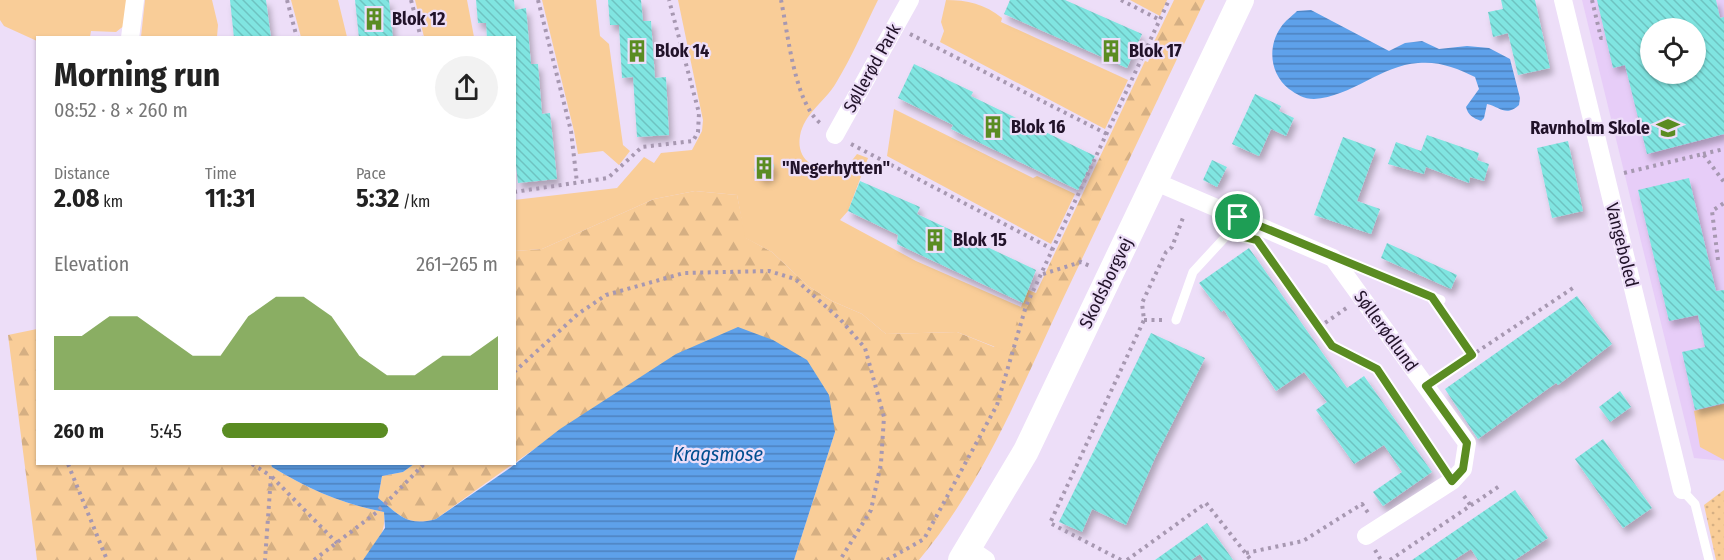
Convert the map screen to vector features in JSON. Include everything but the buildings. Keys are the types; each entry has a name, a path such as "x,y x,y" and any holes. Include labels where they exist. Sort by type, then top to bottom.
{"street":[{"path":"130,36 135,0"},
{"name":"Søllerød Park","path":"834,135 910,0"},
{"name":"Skodsborgvej","path":"972,556 1026,451 1241,0"},
{"name":"Vangeboled","path":"1563,0 1682,490"},
{"path":"1156,182 1191,197 1233,225 1333,258"},
{"name":"Søllerødlund","path":"1333,258 1467,443 1463,469 1452,481"},
{"path":"1372,533 1452,481"}],"lane":[{"path":"1176,320 1193,272 1233,225"},
{"path":"1333,258 1436,298"},
{"path":"1682,490 1695,504 1709,560"}],"path":[{"path":"287,0 296,36"},
{"path":"411,0 420,36"},
{"path":"538,0 571,131 577,183"},
{"path":"516,192 608,178 642,147 693,141 698,132 699,113 669,0"},
{"path":"781,0 805,102 813,117 834,135 1054,250"},
{"path":"1121,0 1160,20"},
{"path":"887,560 924,539 997,405 1026,306 1169,0"},
{"path":"1592,0 1601,38 1606,37"},
{"path":"896,27 1107,134"},
{"path":"1606,177 1724,149"},
{"path":"1703,154 1724,182"},
{"path":"1121,560 1050,523 1144,320 1142,303 1166,252 1172,247 1191,197"},
{"path":"1718,260 1712,212 1724,203"},
{"path":"1233,225 1257,240 1332,346 1377,369 1452,481"},
{"path":"1042,274 1081,262 1110,274"},
{"path":"516,370 578,315 606,294 684,273 769,271 795,279 840,319 865,348 884,417 880,463 871,510 840,560"},
{"path":"1426,386 1576,286"},
{"path":"1319,327 1362,297"},
{"path":"1436,298 1472,355"},
{"path":"68,465 107,560"},
{"path":"254,465 272,476 337,543"},
{"path":"314,560 377,512 423,465"},
{"path":"265,560 272,476"},
{"path":"1390,560 1501,485"},
{"path":"1127,560 1206,503 1251,560"},
{"path":"1246,553 1303,541 1362,504 1372,533"}],"shaded area":[{"name":"Ravnholm Skole","path":"1582,0 1724,0 1724,461 1694,458"}],"green space":[{"path":"0,0 127,0 125,25 116,32 91,31 90,36 36,36 36,41 4,26 0,20"},
{"path":"145,0 212,0 218,25 217,36 141,36"},
{"path":"291,0 338,0 347,36 301,36"},
{"path":"415,0 467,0 474,36 424,36"},
{"path":"542,0 596,0 600,36 609,44 623,145 630,151 619,165 603,151 578,154"},
{"path":"678,0 878,0 836,83 810,114 802,128 800,146 802,154 813,166 829,170 846,168 857,154 868,158 848,211 840,220 916,261 1021,307 1008,352 957,332 886,334 862,314 832,301 808,286 772,252 745,238 737,195 695,191 654,199 542,249 516,251 516,200 617,188 644,157 654,163 661,153 692,150 702,131 703,120"},
{"path":"946,0 982,6 1002,18 1001,22 1128,80 1105,129 940,42 944,31 941,22"},
{"path":"1130,0 1167,0 1160,16"},
{"path":"1174,0 1205,0 998,436 962,500 942,531 919,560 794,560 835,432 704,344 683,353 516,462 516,251 542,249 654,199 695,191 737,195 746,238 772,252 808,286 832,301 862,314 886,334 957,332 994,347 1021,307 1028,290 1036,293 1145,61 1148,62 1154,47 1152,46"},
{"path":"894,109 1033,178 1037,176 1075,194 1051,244 887,156"},
{"path":"36,329 36,465 271,465 285,475 326,495 384,512 382,533 363,560 37,560 8,335"},
{"path":"1724,404 1724,460 1700,447 1694,411"},
{"path":"413,465 512,465 436,519 426,521 404,518 378,498 382,476 403,472"},
{"path":"1724,490 1724,560 1716,560 1704,505"}],"water":[{"path":"1311,10 1389,51 1405,43 1422,41 1439,49 1467,46 1489,48 1510,59 1520,98 1519,105 1507,111 1487,104 1484,118 1481,121 1478,120 1470,114 1466,107 1479,89 1475,77 1448,66 1433,63 1418,63 1392,69 1328,97 1314,99 1300,96 1289,89 1278,76 1274,68 1272,51 1284,23 1297,11"},
{"name":"Kragsmose","path":"738,327 773,340 807,360 829,395 835,432 794,560 363,560 385,528 384,512 326,495 285,475 271,465 413,465 403,472 382,476 378,498 404,518 417,521 436,519 516,465 560,429 676,354"}],"place":[{"name":"Blok 12","path":"374,19"},
{"name":"Blok 14","path":"637,51"},
{"name":"Blok 17","path":"1111,51"},
{"name":"Blok 16","path":"993,127"},
{"name":"Ravnholm Skole","path":"1668,128"},
{"name":"\"Negerhytten\"","path":"764,168"},
{"name":"Blok 15","path":"935,240"}],"route":[{"path":"1238,217 1432,297 1472,355 1426,386 1467,443 1463,469 1452,481 1377,369 1332,346 1257,240 1228,233 1238,217"}]}
